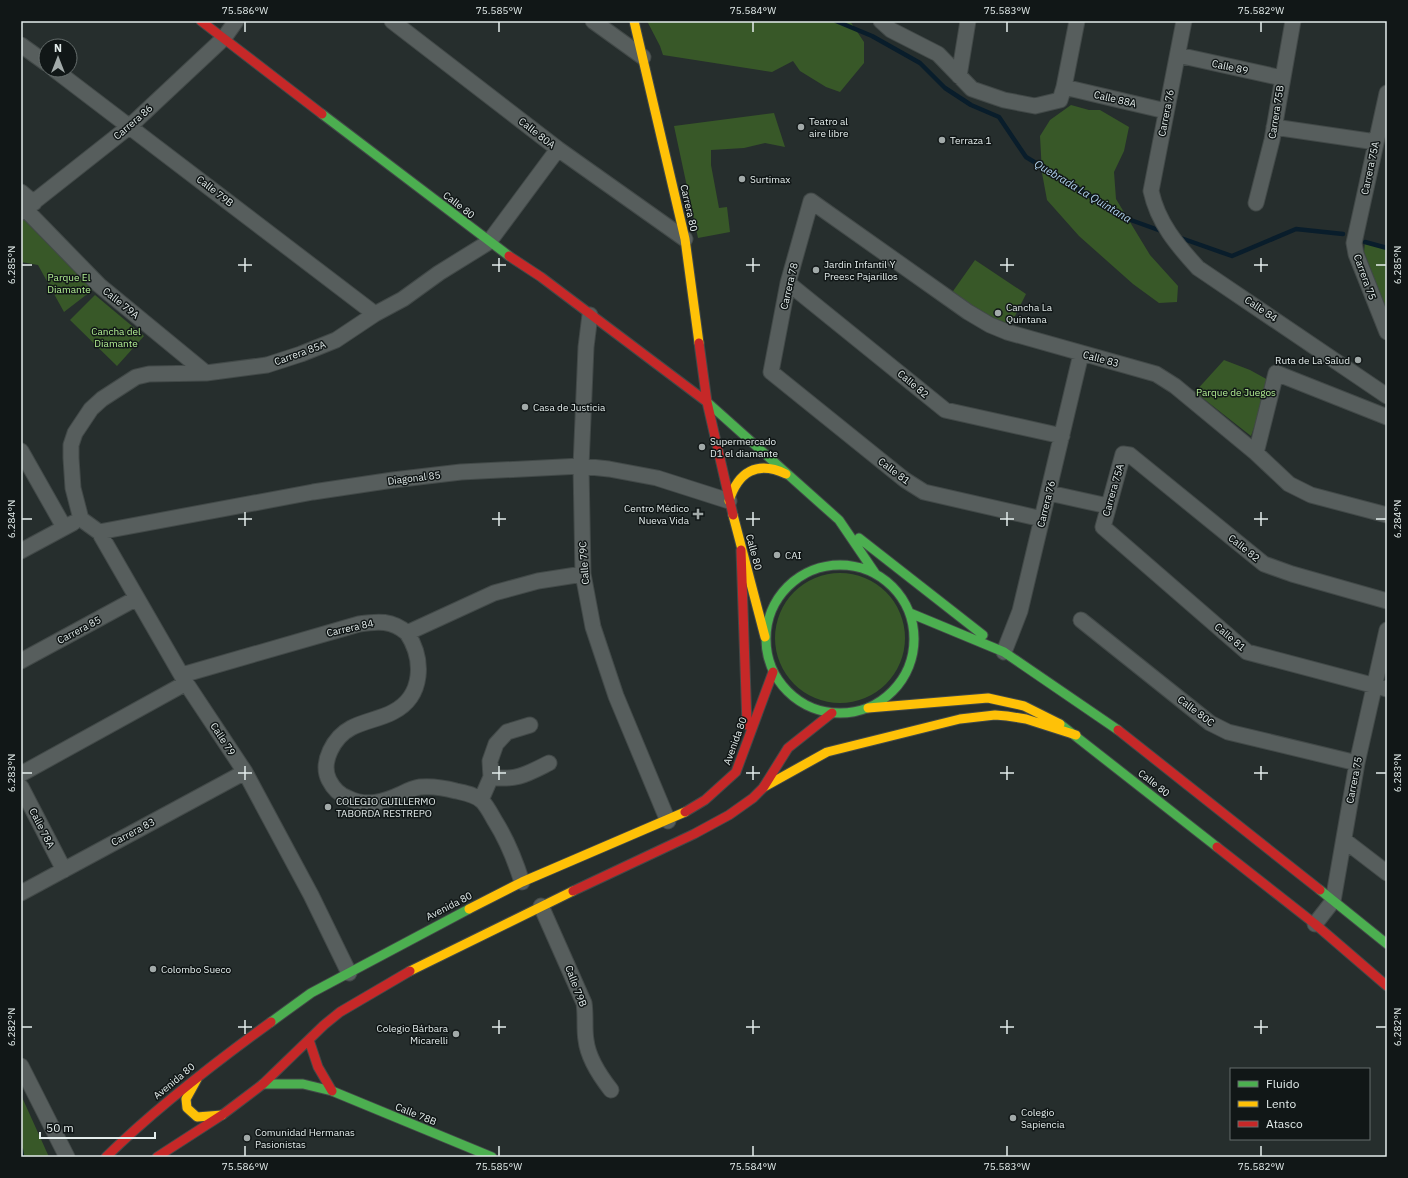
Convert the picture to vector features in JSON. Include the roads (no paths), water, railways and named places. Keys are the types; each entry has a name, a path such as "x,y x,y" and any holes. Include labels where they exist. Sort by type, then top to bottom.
{"main road":[{"name":"Calle 80","path":"201,21 489,242 541,277 707,402 839,520 875,573"},
{"name":"Carrera 80","path":"634,21 686,239 707,402"},
{"name":"Calle 80","path":"707,402 729,501 765,638 766,649 773,672 787,692 797,700 820,711 832,713 851,713 868,708 988,698 1008,700 1030,706 1046,714 1076,735 1315,924 1387,986"},
{"path":"729,501 731,491 736,482 744,474 754,469 764,467 775,469 789,476"},
{"path":"839,520 1004,652"},
{"path":"741,550 745,638 747,740"},
{"path":"765,638 767,622 779,595 802,575 830,565 846,565 875,573 890,584 902,597 910,613 915,641 908,669 892,692 868,708"},
{"name":"Calle 80","path":"910,613 1004,652 1114,727 1387,944"},
{"name":"Avenida 80","path":"106,1157 144,1120 202,1072 311,993 416,936 522,882 677,818 704,800 736,772 773,672"},
{"path":"763,788 788,748 832,713"},
{"path":"157,1157 176,1153 263,1084 340,1012 419,966 712,825 741,807 763,788 827,752 960,719 995,715 1026,720 1076,735"},
{"path":"309,1040 318,1070 332,1091"},
{"path":"202,1072 187,1096 185,1103 187,1109 197,1116 222,1115"},
{"name":"Calle 78B","path":"263,1084 303,1084 332,1091 492,1157"}],"street":[{"name":"Carrera 86","path":"27,208 130,126 224,38 236,21"},
{"name":"Calle 80A","path":"392,21 558,149 686,239"},
{"path":"593,21 643,58"},
{"path":"881,21 891,30 938,54 972,89 1004,100 1035,106 1060,100 1077,21"},
{"path":"958,76 968,21"},
{"name":"Carrera 76","path":"1154,205 1151,191 1184,21"},
{"name":"Carrera 75B","path":"1256,203 1274,126 1293,21"},
{"path":"21,45 38,57"},
{"name":"Calle 89","path":"1178,55 1282,78"},
{"name":"Calle 79B","path":"66,78 375,314"},
{"name":"Calle 88A","path":"1064,87 1166,111"},
{"name":"Carrera 75A","path":"1354,243 1387,93"},
{"path":"1274,126 1376,142"},
{"name":"Carrera 85A","path":"81,520 73,488 71,445 75,433 91,409 106,395 136,376 149,374 206,373 267,365 301,354 336,340 489,242 558,149"},
{"name":"Calle 79A","path":"21,192 27,208 99,285 206,373"},
{"name":"Carrera 78","path":"771,372 788,283 811,201"},
{"name":"Calle 83","path":"811,201 968,312 990,325 1006,332 1156,374 1175,386 1256,453 1289,484 1311,495 1387,515"},
{"name":"Calle 84","path":"1154,205 1164,226 1181,250 1198,268 1387,396"},
{"name":"Carrera 75","path":"1354,243 1356,254 1387,332"},
{"name":"Calle 82","path":"788,283 945,410 1062,436"},
{"name":"Calle 79C","path":"590,315 586,347 581,466 583,574 593,627 616,696 668,821"},
{"name":"Carrera 76","path":"1004,652 1020,611 1081,354"},
{"name":"Calle 81","path":"771,372 899,476 924,492 1042,519"},
{"path":"1256,453 1276,373 1387,417"},
{"path":"21,451 64,527"},
{"name":"Carrera 75A","path":"1103,527 1123,454"},
{"name":"Calle 82","path":"1123,454 1130,456 1264,564 1292,574 1387,601"},
{"name":"Diagonal 85","path":"99,532 313,492 393,480 461,472 581,466 609,469 657,478 729,501"},
{"path":"1049,493 1108,506"},
{"path":"21,551 64,527 81,520 99,532"},
{"name":"Calle 81","path":"1103,527 1247,652 1381,687"},
{"name":"Calle 79","path":"99,532 184,679 245,772 311,895 349,973"},
{"path":"522,882 504,835 481,800 465,792 425,787 414,788 381,802 361,803 340,794 331,783 327,772 330,751 342,735 354,727 395,711 406,703 413,694 418,676 418,662 415,648 407,633 494,593 538,581 583,574"},
{"name":"Carrera 85","path":"21,661 137,598"},
{"name":"Calle 80C","path":"1081,620 1216,726 1228,732 1357,763"},
{"name":"Carrera 84","path":"21,774 184,679 359,624 386,622 394,624 407,633"},
{"name":"Carrera 75","path":"1315,924 1333,901 1357,763 1381,687 1387,630"},
{"path":"481,800 491,777 490,761 496,744 507,732 530,725"},
{"path":"491,777 512,779 524,776 549,763"},
{"name":"Carrera 83","path":"21,893 245,772"},
{"name":"Calle 78A","path":"21,787 64,870"},
{"path":"1344,840 1387,873"},
{"name":"Calle 79B","path":"541,906 584,1002 587,1020 586,1040 590,1054 600,1075 610,1090"},
{"path":"21,1066 68,1157"}],"waterway":[{"name":"Quebrada La Quintana","path":"836,21 872,36 920,63 945,88 971,105 999,117 1026,157 1128,219 1164,232"},
{"name":"Quebrada La Quintana","path":"1178,237 1232,256 1296,229 1343,234"},
{"name":"Quebrada La Quintana","path":"1365,242 1387,248"},
{"path":"21,1150 22,1157"}],"place":[{"name":"Teatro al aire libre","path":"801,127"},
{"name":"Terraza 1","path":"942,140"},
{"name":"Surtimax","path":"742,179"},
{"name":"Jardin Infantil Y Preesc Pajarillos","path":"816,270"},
{"name":"Cancha La Quintana","path":"998,313"},
{"name":"Ruta de La Salud","path":"1358,360"},
{"name":"Casa de Justicia","path":"525,407"},
{"name":"Supermercado D1 el diamante","path":"702,447"},
{"name":"Centro Médico Nueva Vida","path":"698,514"},
{"name":"CAI","path":"777,555"},
{"name":"COLEGIO GUILLERMO TABORDA RESTREPO","path":"328,807"},
{"name":"Colombo Sueco","path":"153,969"},
{"name":"Colegio Bárbara Micarelli","path":"456,1034"},
{"name":"Colegio Sapiencia","path":"1013,1118"},
{"name":"Comunidad Hermanas Pasionistas","path":"247,1138"}],"park label":[{"name":"Parque El Diamante","path":"69,282"},
{"name":"Cancha del Diamante","path":"116,336"},
{"name":"Parque de Juegos","path":"1236,392"}]}
